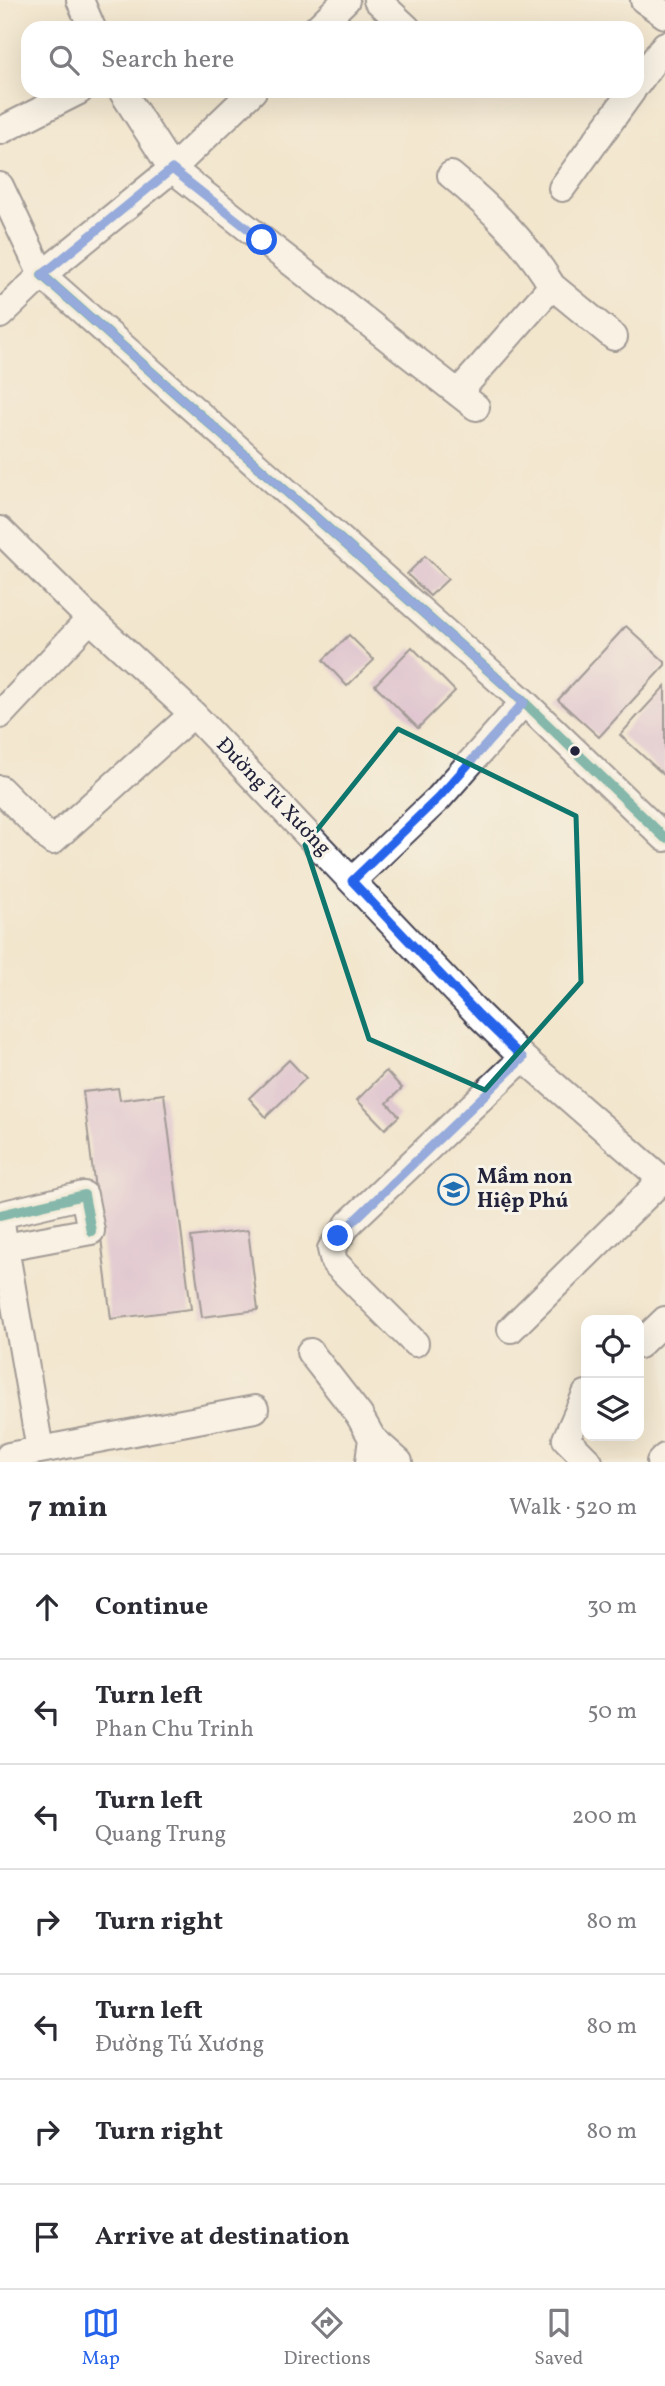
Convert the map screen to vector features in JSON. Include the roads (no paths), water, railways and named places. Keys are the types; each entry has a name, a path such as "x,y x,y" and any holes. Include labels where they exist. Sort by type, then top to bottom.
{"street":[{"path":"324,21 346,0"},
{"path":"377,0 400,21"},
{"path":"644,0 665,15"},
{"path":"644,74 665,45"},
{"path":"0,131 65,98"},
{"path":"126,98 172,169 467,400 552,286"},
{"path":"0,315 42,275 172,169 246,98"},
{"path":"562,188 627,98"},
{"path":"451,175 508,225 538,262 552,286 614,337"},
{"path":"0,186 42,275 524,702 665,838"},
{"name":"Đường Tú Xương","path":"0,530 90,620 192,714 479,1015 523,1058 664,1180"},
{"path":"0,715 90,620"},
{"path":"352,881 439,797 524,702"},
{"path":"0,789 51,841 192,714"},
{"path":"415,1343 334,1262 331,1249 349,1223 523,1058"},
{"path":"511,1329 664,1180"},
{"path":"3,1248 91,1231 84,1195 0,1217 3,1248 40,1450"},
{"path":"644,1340 665,1321"},
{"path":"310,1352 359,1415 370,1450 399,1462"},
{"path":"581,1405 566,1439 589,1462"},
{"path":"6,1458 255,1409"},
{"path":"660,1462 665,1457"}],"place":[{"name":"Mầm non Hiệp Phú","path":"454,1189"}]}
